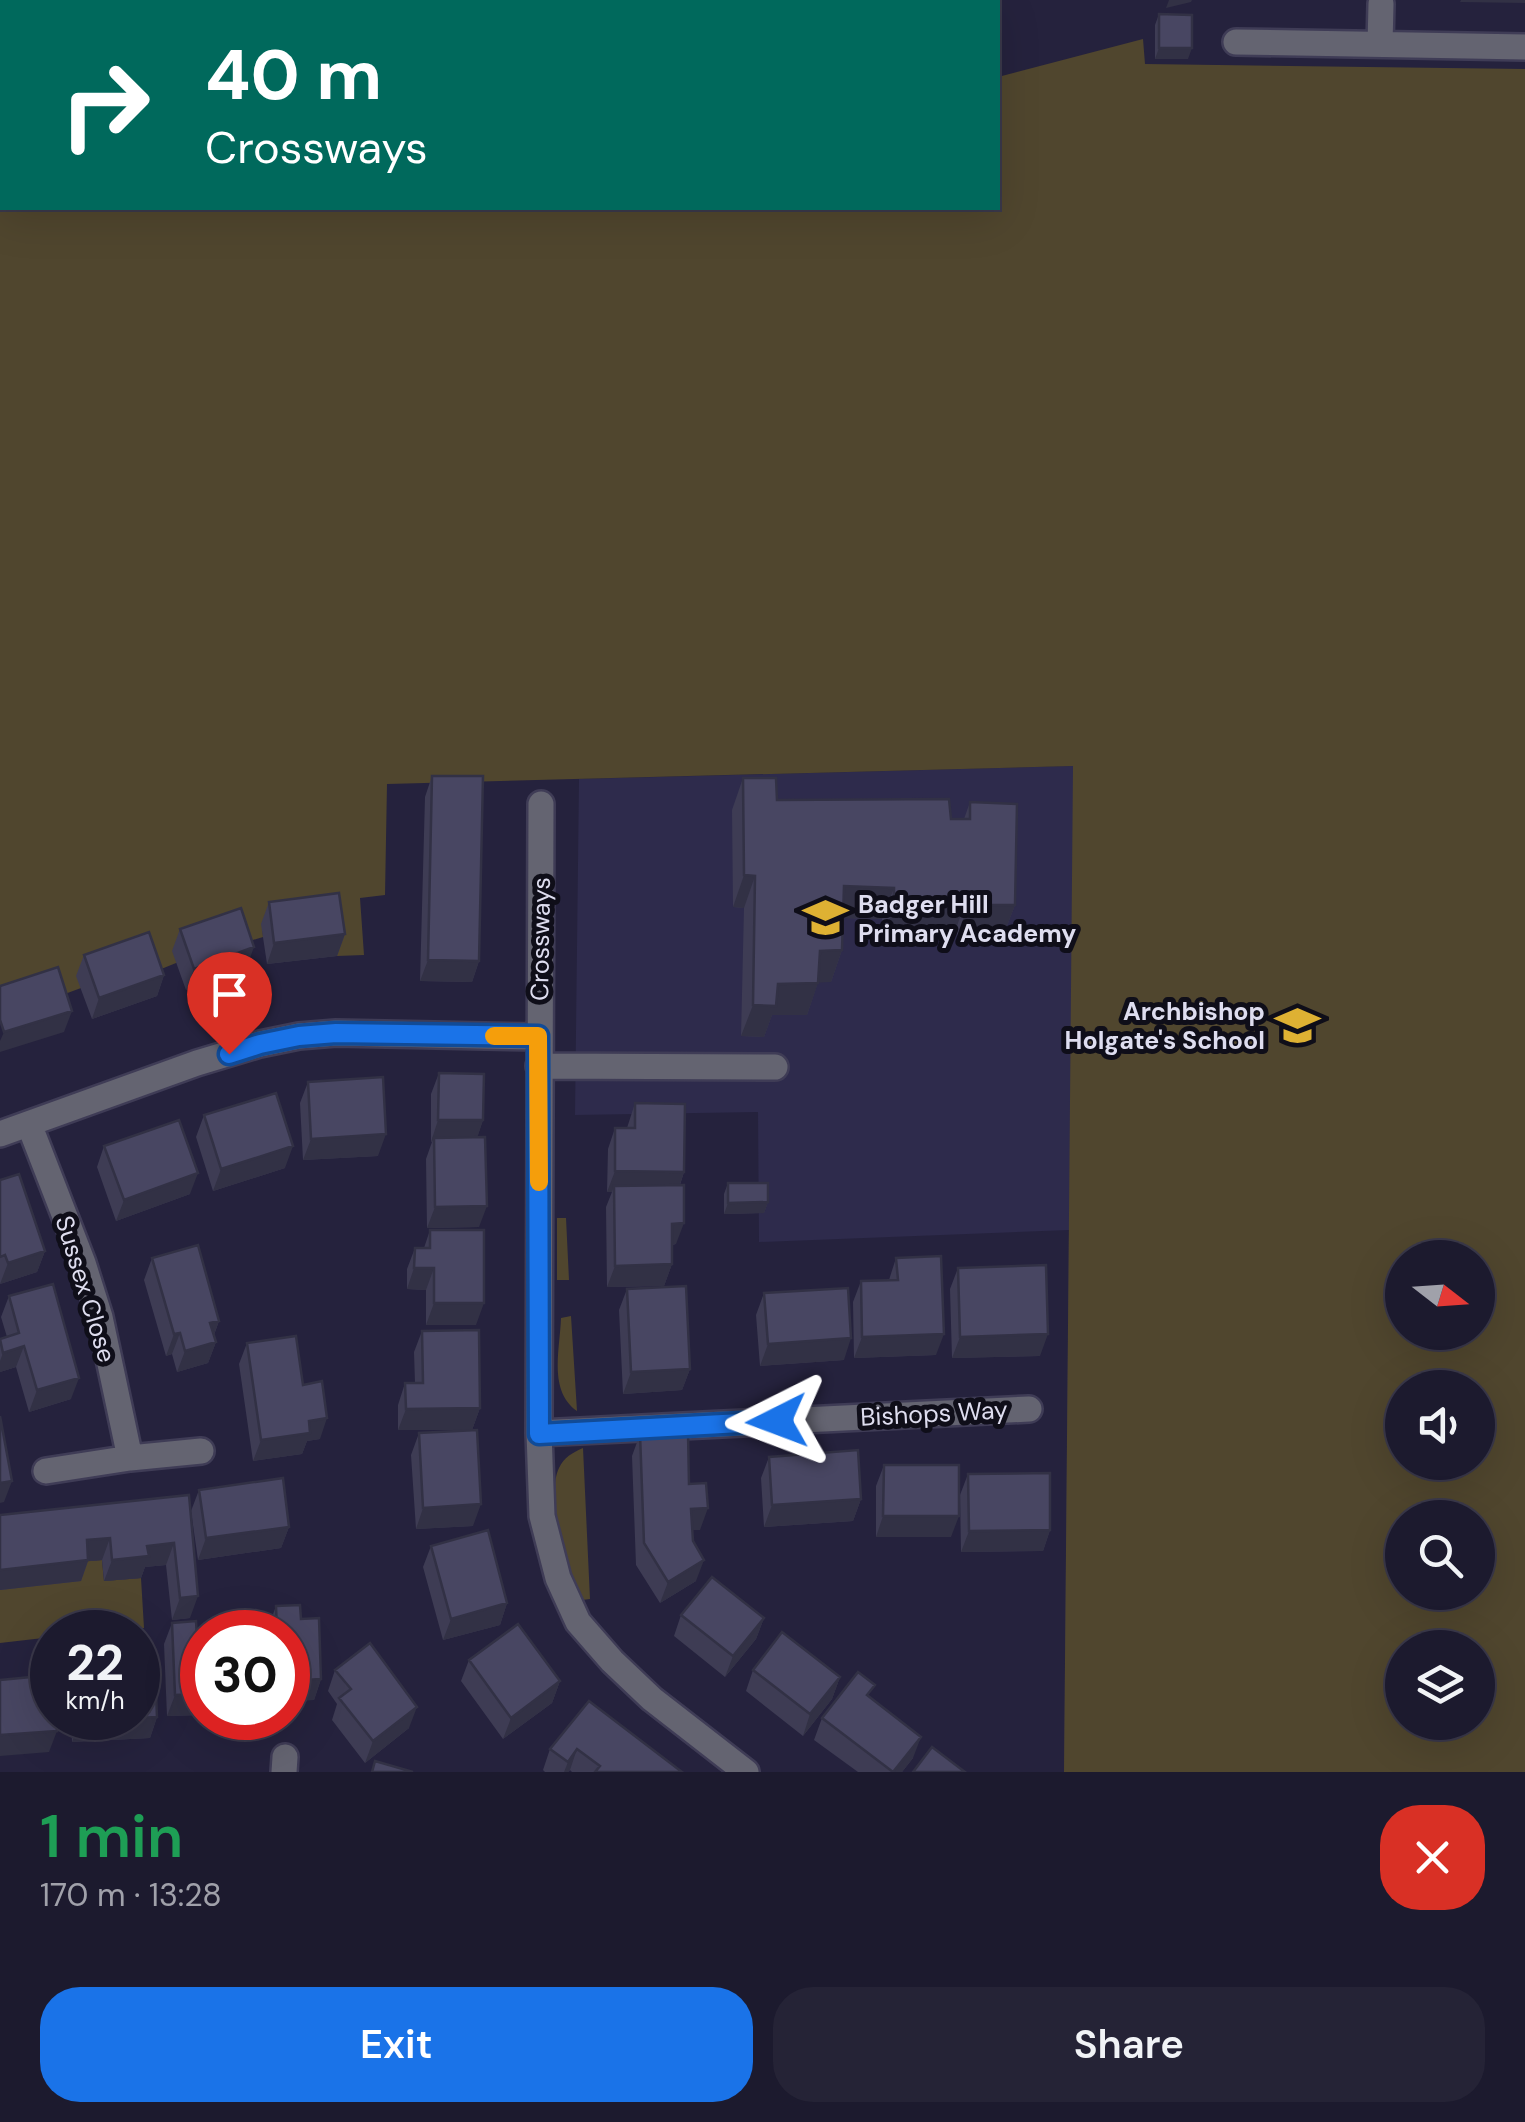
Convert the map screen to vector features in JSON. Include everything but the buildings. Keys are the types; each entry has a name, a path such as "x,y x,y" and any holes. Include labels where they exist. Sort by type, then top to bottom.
{"street":[{"path":"1380,44 1381,4"},
{"path":"1236,42 1525,47"},
{"name":"Crossways","path":"541,804 538,1066 542,1516 558,1578 578,1622 652,1699 746,1772"},
{"path":"0,1134 197,1064 299,1036 538,1036"},
{"path":"538,1066 775,1068"},
{"name":"Sussex Close","path":"30,1124 100,1317 130,1458"},
{"name":"Bishops Way","path":"539,1434 1029,1409"},
{"path":"46,1471 201,1451"}],"shaded area":[{"path":"1143,39 1145,64 1525,69 1525,1772 1064,1772 1073,766 387,784 385,895 360,898 364,955 337,956 331,914 262,924 263,937 149,974 81,988 54,998 0,1005 0,210 1000,210 1000,76"},
{"name":"Archbishop Holgate's School","path":"1525,69 1525,1772 1064,1772 1069,1230 759,1242 758,1112 575,1115 579,779 1073,766"},
{"path":"557,1218 566,1218 569,1280 557,1280"},
{"path":"571,1316 577,1411 562,1392 558,1369 561,1318"},
{"path":"583,1448 590,1599 582,1600 564,1554 556,1515 555,1481 561,1464"},
{"path":"102,1560 104,1581 141,1578 143,1610 30,1610 30,1640 0,1643 0,1590 79,1562"}],"slow traffic":[{"path":"494,1036 538,1036 539,1182"}],"place":[{"name":"Badger Hill Primary Academy","path":"825,918"},
{"name":"Archbishop Holgate's School","path":"1298,1025"}],"route":[{"path":"229,1054 299,1036 336,1033 538,1036 539,1434 777,1421"}]}
